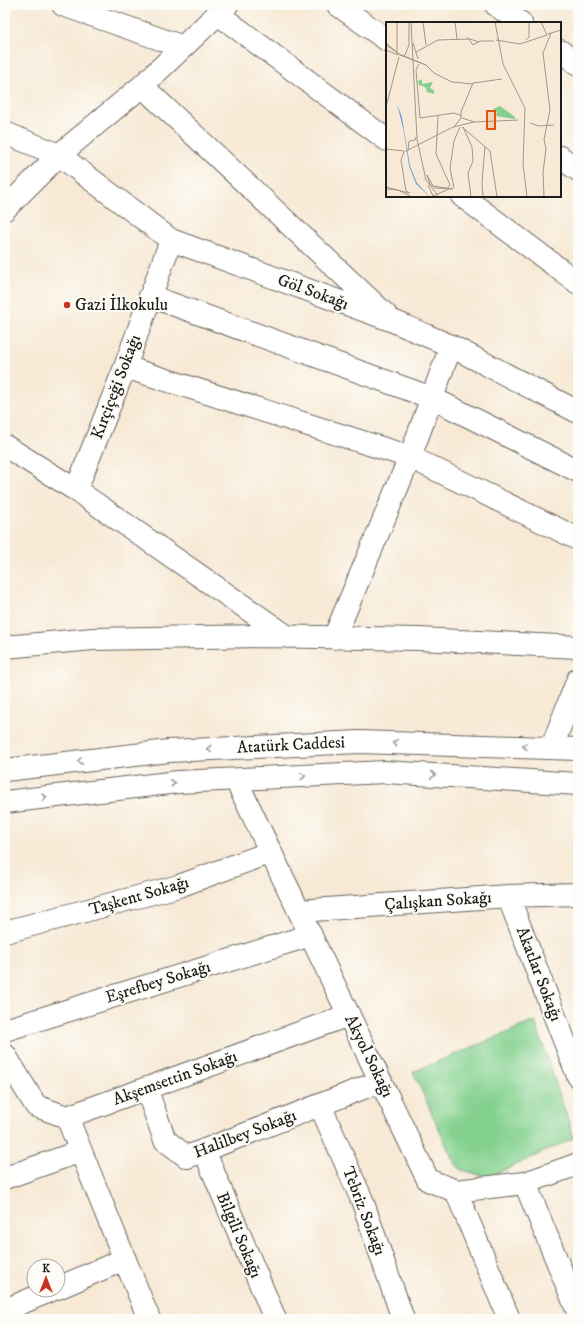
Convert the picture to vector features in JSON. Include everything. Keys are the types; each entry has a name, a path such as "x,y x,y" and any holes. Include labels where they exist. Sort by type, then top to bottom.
{"street":[{"path":"63,5 183,47"},
{"path":"338,5 386,39"},
{"path":"496,5 520,22"},
{"path":"5,209 59,155 142,86 222,9 386,139"},
{"path":"561,52 578,64"},
{"path":"142,86 393,321"},
{"name":"Göl Sokağı","path":"5,133 59,155 171,240 393,321 451,346 578,412"},
{"path":"561,158 578,170"},
{"path":"463,197 578,282"},
{"name":"Kırçiçeği Sokağı","path":"76,490 171,240"},
{"path":"150,296 432,398 578,471"},
{"path":"334,638 410,458 451,346"},
{"path":"124,367 410,458 578,539"},
{"path":"5,446 76,490 288,637"},
{"path":"5,648 93,639 288,637 419,639 578,647"},
{"path":"552,747 578,679"},
{"name":"Atatürk Caddesi","path":"5,770 169,751 352,742 578,749"},
{"path":"5,802 178,782 385,772 578,784"},
{"name":"Akyol Sokağı","path":"236,780 428,1180 456,1191"},
{"name":"Taşkent Sokağı","path":"5,932 179,886 271,852"},
{"name":"Çalışkan Sokağı","path":"299,911 508,896 578,894"},
{"name":"Akatlar Sokağı","path":"508,896 578,1076"},
{"name":"Eşrefbey Sokağı","path":"5,1030 311,935"},
{"name":"Akşemsettin Sokağı","path":"67,1117 349,1015"},
{"path":"5,1055 11,1076 36,1106 67,1117 149,1319"},
{"name":"Halilbey Sokağı","path":"146,1088 164,1140 187,1157 380,1081"},
{"name":"Tebriz Sokağı","path":"320,1105 362,1200 403,1319"},
{"name":"Bilgili Sokağı","path":"204,1150 274,1319"},
{"path":"5,1178 81,1151"},
{"path":"509,1319 456,1191 525,1183 578,1164"},
{"path":"525,1183 578,1312"},
{"path":"66,1285 125,1259"},
{"path":"5,1310 33,1298"}],"green space":[{"path":"535,1021 574,1138 489,1177 461,1170 453,1160 413,1072"}],"place":[{"name":"Gazi İlkokulu","path":"67,305"}]}
